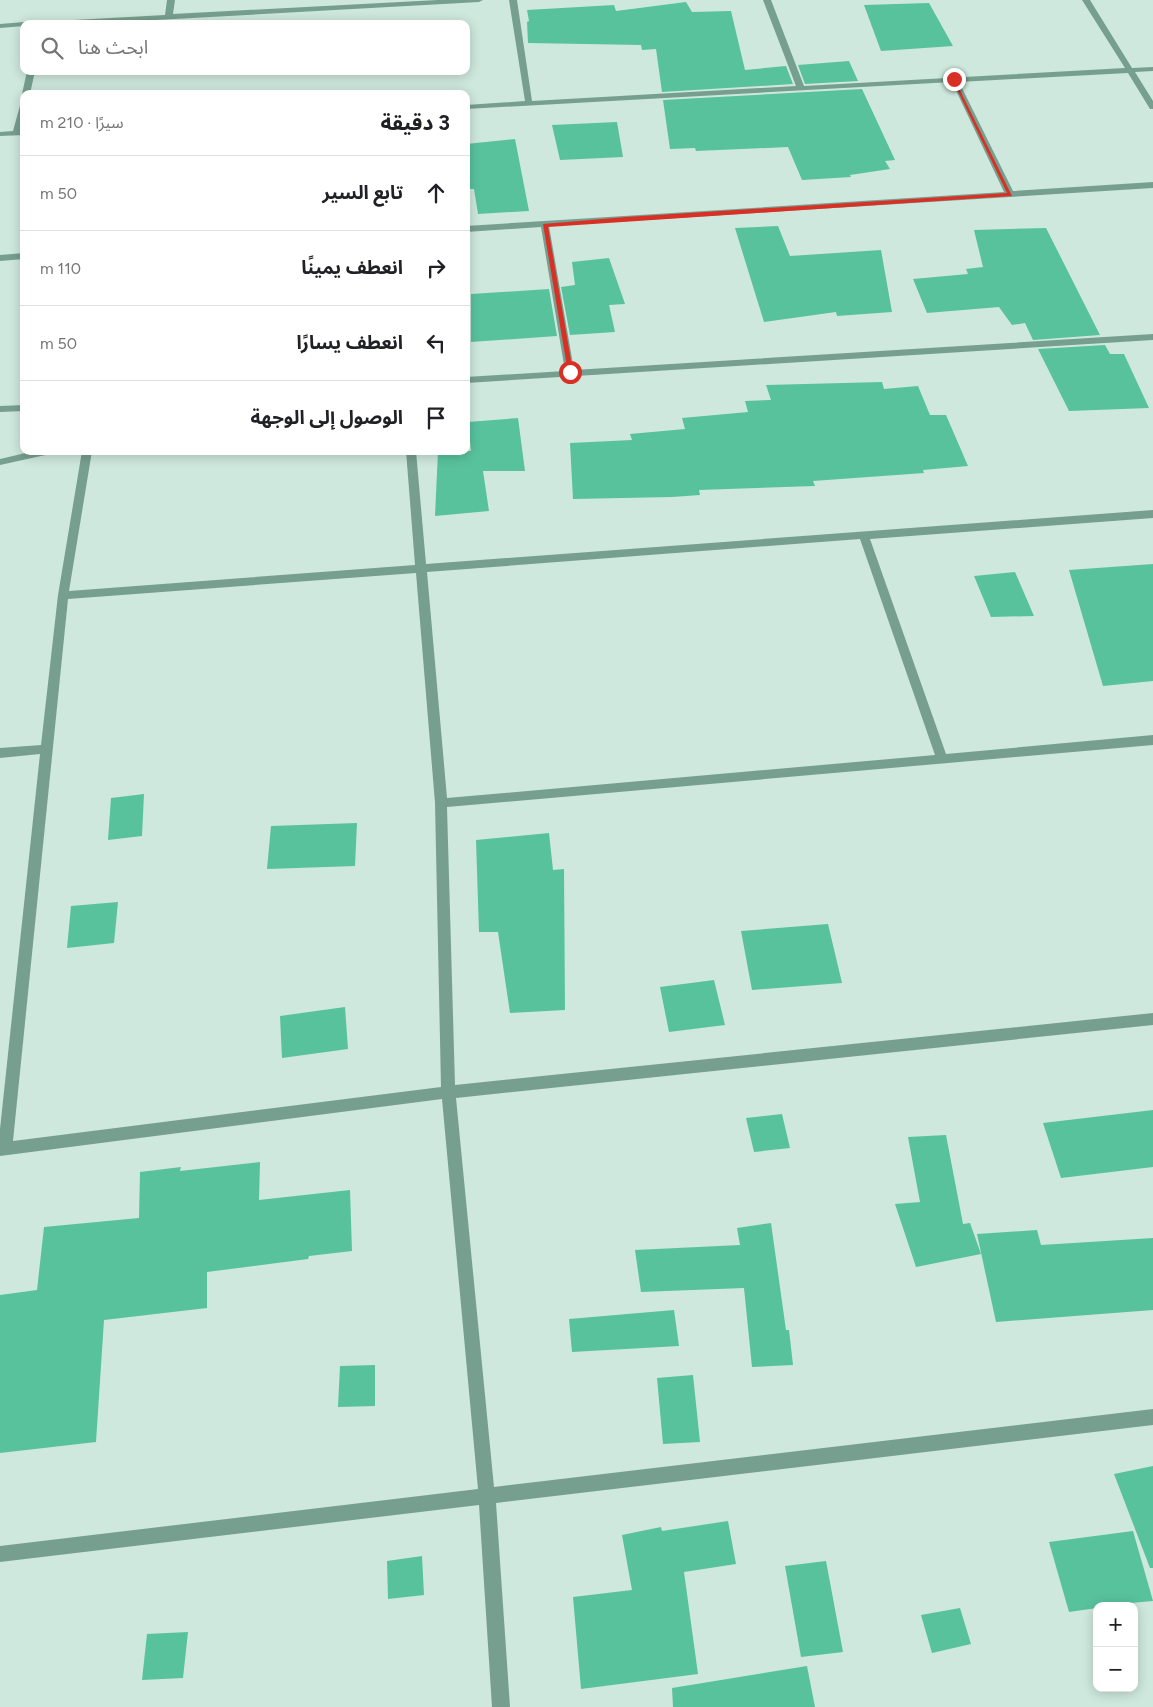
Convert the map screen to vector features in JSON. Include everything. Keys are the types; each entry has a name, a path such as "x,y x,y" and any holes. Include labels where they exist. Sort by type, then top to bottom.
{"street":[{"path":"169,16 171,0"},
{"path":"106,20 479,0"},
{"path":"513,0 529,104"},
{"path":"767,0 801,88"},
{"path":"1086,0 1128,70 1153,107"},
{"path":"0,26 20,24"},
{"path":"470,107 1153,69"},
{"path":"27,90 30,75"},
{"path":"954,79 1010,195"},
{"path":"0,134 20,133"},
{"path":"470,229 545,226 626,218 1153,186"},
{"path":"545,226 570,372"},
{"path":"0,258 20,256"},
{"path":"470,380 1150,337 1153,348"},
{"path":"0,409 20,408"},
{"path":"0,462 32,455"},
{"path":"86,455 63,595 2,1149 448,1092 1153,1019"},
{"path":"411,455 441,803 448,1092 487,1496 501,1707"},
{"path":"63,595 1153,514"},
{"path":"864,536 942,758"},
{"path":"441,803 1153,740"},
{"path":"0,753 46,749"},
{"path":"0,1554 1153,1417"}],"building":[{"path":"686,2 692,12 731,11 745,70 786,66 793,84 662,92 656,49 642,50 641,45 528,43 527,22 529,21 527,10 614,5 616,11"},
{"path":"929,3 953,46 881,51 864,5"},
{"path":"849,61 858,81 805,84 798,65"},
{"path":"862,89 895,160 885,161 890,169 850,175 851,177 802,180 788,147 696,151 695,148 670,149 663,100"},
{"path":"617,122 623,157 560,160 552,125"},
{"path":"515,139 529,211 478,214 474,189 470,189 470,144"},
{"path":"778,226 790,256 881,250 892,312 837,316 836,312 764,322 735,228"},
{"path":"1046,228 1100,335 1033,340 1025,323 1012,325 999,307 927,313 913,279 968,274 966,269 983,267 974,230"},
{"path":"609,258 625,304 609,305 615,332 570,335 561,287 575,285 572,262"},
{"path":"549,289 557,336 471,342 471,294"},
{"path":"1105,345 1110,354 1124,354 1149,408 1069,411 1038,349"},
{"path":"882,382 884,389 918,386 930,415 946,415 968,466 923,470 924,473 813,481 815,486 699,490 700,495 672,497 573,499 570,443 632,440 630,434 685,429 682,418 748,412 745,401 771,400 766,385"},
{"path":"518,418 525,471 483,471 489,511 435,516 438,455 470,455 470,422"},
{"path":"1153,564 1153,681 1103,686 1069,570"},
{"path":"1015,572 1034,616 991,617 974,576"},
{"path":"144,794 142,836 108,840 111,798"},
{"path":"357,823 355,866 267,869 271,826"},
{"path":"549,833 553,870 564,869 565,1010 510,1013 498,932 479,932 476,840"},
{"path":"118,902 114,943 67,948 71,906"},
{"path":"828,924 842,983 752,990 741,931"},
{"path":"714,980 725,1025 669,1032 660,987"},
{"path":"345,1007 348,1049 282,1058 280,1016"},
{"path":"1153,1110 1153,1167 1061,1178 1043,1123"},
{"path":"782,1114 790,1148 754,1152 746,1118"},
{"path":"946,1135 963,1224 970,1223 981,1254 916,1267 895,1204 920,1202 908,1137"},
{"path":"260,1162 259,1200 350,1190 352,1251 309,1256 308,1259 207,1272 207,1308 104,1320 96,1442 0,1453 0,1295 37,1290 44,1227 139,1218 140,1172 181,1167 180,1171"},
{"path":"771,1223 786,1330 789,1330 793,1365 752,1367 744,1288 641,1292 635,1250 740,1245 737,1228"},
{"path":"1037,1230 1041,1245 1153,1238 1153,1310 996,1322 977,1234"},
{"path":"674,1310 679,1346 572,1352 569,1319"},
{"path":"375,1365 375,1406 338,1407 340,1366"},
{"path":"693,1375 700,1442 663,1444 657,1378"},
{"path":"1153,1466 1153,1568 1150,1568 1114,1474"},
{"path":"728,1521 736,1564 684,1572 698,1674 581,1689 573,1597 632,1590 622,1535 661,1527 662,1531"},
{"path":"1133,1531 1153,1601 1093,1602 1093,1609 1069,1612 1049,1542"},
{"path":"422,1556 424,1595 388,1599 387,1561"},
{"path":"826,1561 843,1652 801,1657 785,1566"},
{"path":"960,1608 971,1644 932,1653 921,1615"},
{"path":"188,1632 183,1678 142,1680 147,1634"},
{"path":"807,1666 815,1707 673,1707 672,1688"}],"route":[{"path":"570,372 545,226 626,218 1010,195 954,79"}]}
